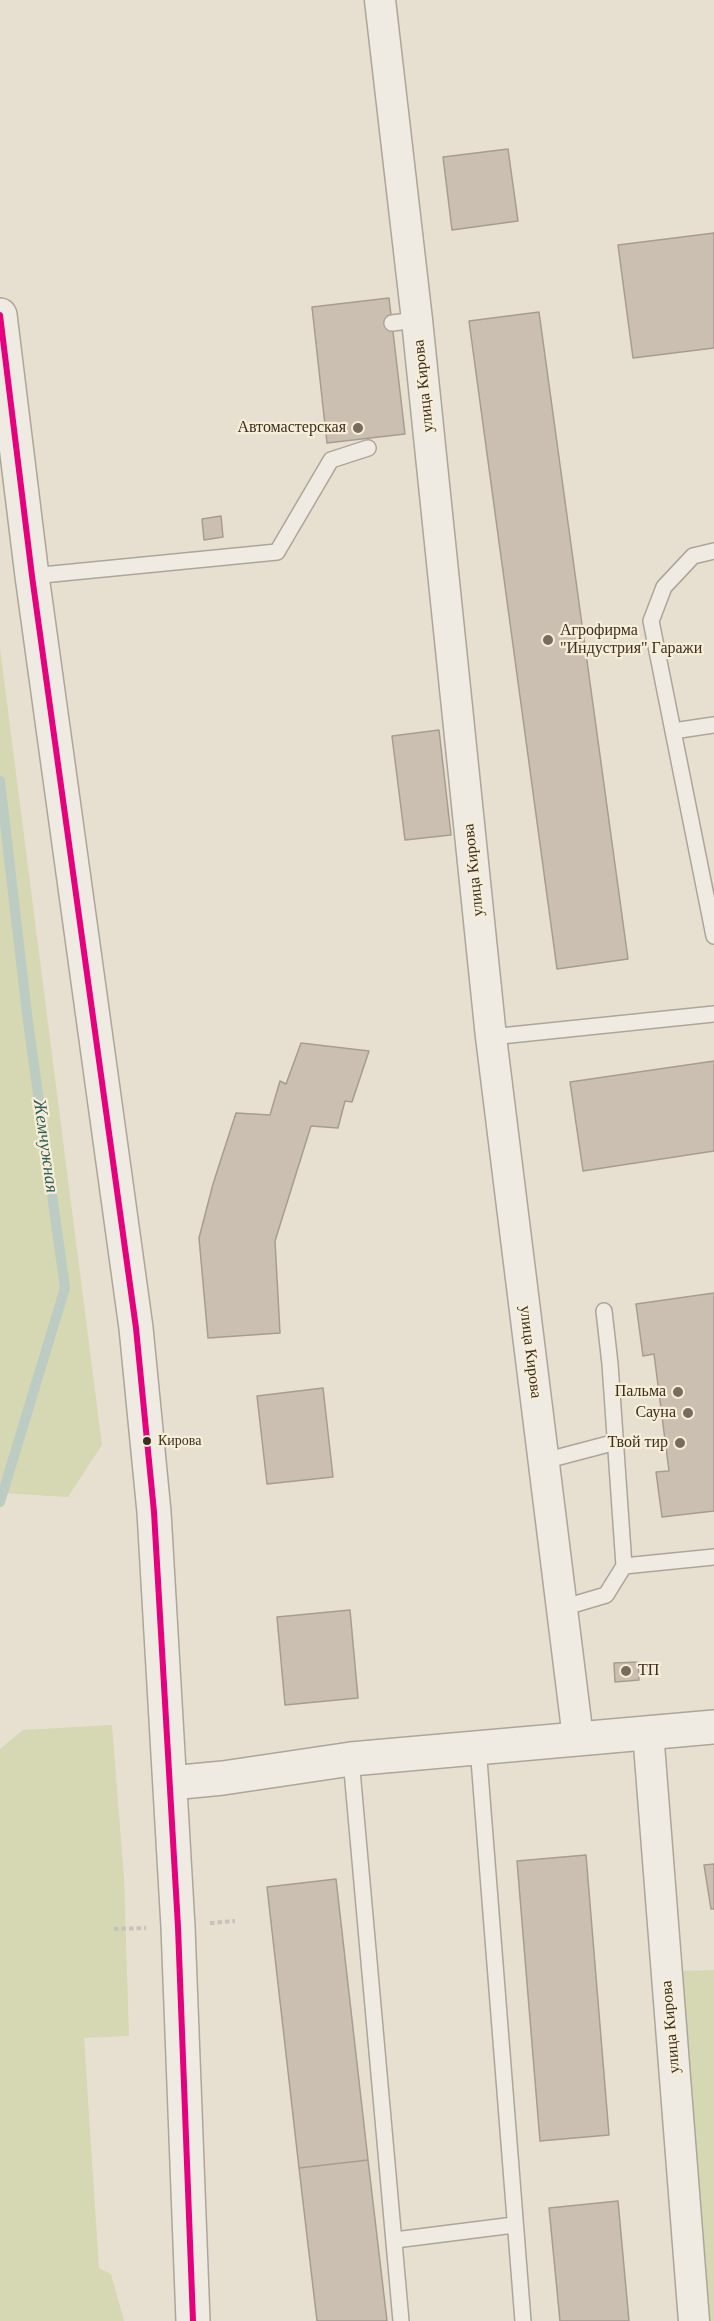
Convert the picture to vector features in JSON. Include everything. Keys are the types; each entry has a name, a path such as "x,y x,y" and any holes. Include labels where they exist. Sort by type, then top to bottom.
{"street":[{"name":"улица Кирова","path":"380,0 404,321 578,1738"},
{"path":"0,315 32,576 136,1328 154,1512 171,1783 193,2321"},
{"path":"171,1783 224,1778 351,1759 714,1727"},
{"name":"улица Кирова","path":"648,1732 694,2321"}],"lane":[{"path":"32,576 277,552 332,460 368,448"},
{"path":"714,551 693,556 664,587 651,621 714,936"},
{"path":"673,731 714,725"},
{"path":"491,1036 714,1014"},
{"path":"562,1608 606,1595 624,1566 604,1311"},
{"path":"544,1461 616,1442"},
{"path":"624,1566 714,1557"},
{"path":"478,1747 523,2321"},
{"path":"351,1759 401,2321"},
{"path":"395,2240 514,2225"}],"green space":[{"path":"0,648 102,1445 68,1497 0,1493"},
{"path":"112,1725 124,1878 129,2036 84,2038 99,2268 111,2274 124,2321 0,2321 0,1749 23,1730"},
{"path":"714,1970 714,2321 707,2321 674,1971"}],"building":[{"path":"508,149 518,221 452,230 443,157"},
{"path":"714,233 714,348 633,358 618,245"},
{"path":"389,298 405,434 327,443 312,307"},
{"name":"Агрофирма \"Индустрия\" Гаражи","path":"539,312 628,959 557,969 469,321"},
{"path":"221,516 223,537 204,540 202,519"},
{"path":"439,730 451,835 405,840 392,736"},
{"path":"301,1043 369,1051 352,1102 345,1101 338,1128 311,1126 275,1241 280,1333 208,1338 199,1238 213,1184 236,1113 270,1115 280,1081 286,1084"},
{"path":"714,1061 714,1151 583,1171 570,1082"},
{"name":"Сауна","path":"714,1293 714,1511 662,1517 656,1472 669,1471 654,1354 643,1356 636,1304"},
{"path":"323,1388 333,1477 267,1484 257,1396"},
{"path":"350,1610 358,1698 285,1705 277,1617"},
{"name":"ТП","path":"638,1662 639,1680 615,1682 614,1663"},
{"path":"586,1855 609,2135 540,2141 517,1861"},
{"path":"714,1864 714,1909 711,1909 704,1865"},
{"path":"336,1879 368,2160 299,2168 267,1887"},
{"path":"368,2160 387,2321 317,2321 299,2168"},
{"path":"618,2201 629,2321 560,2321 549,2208"}],"waterway":[{"name":"Жемчужная","path":"0,781 28,1022 65,1288 0,1502"}],"transit line":[{"path":"0,315 32,576 136,1328 154,1512 178,1927 193,2321"}],"place":[{"name":"Автомастерская","path":"358,428"},
{"name":"Агрофирма \"Индустрия\" Гаражи","path":"548,640"},
{"name":"Пальма","path":"678,1392"},
{"name":"Сауна","path":"688,1413"},
{"name":"Кирова","path":"147,1441"},
{"name":"Твой тир","path":"680,1443"},
{"name":"ТП","path":"626,1671"}]}
